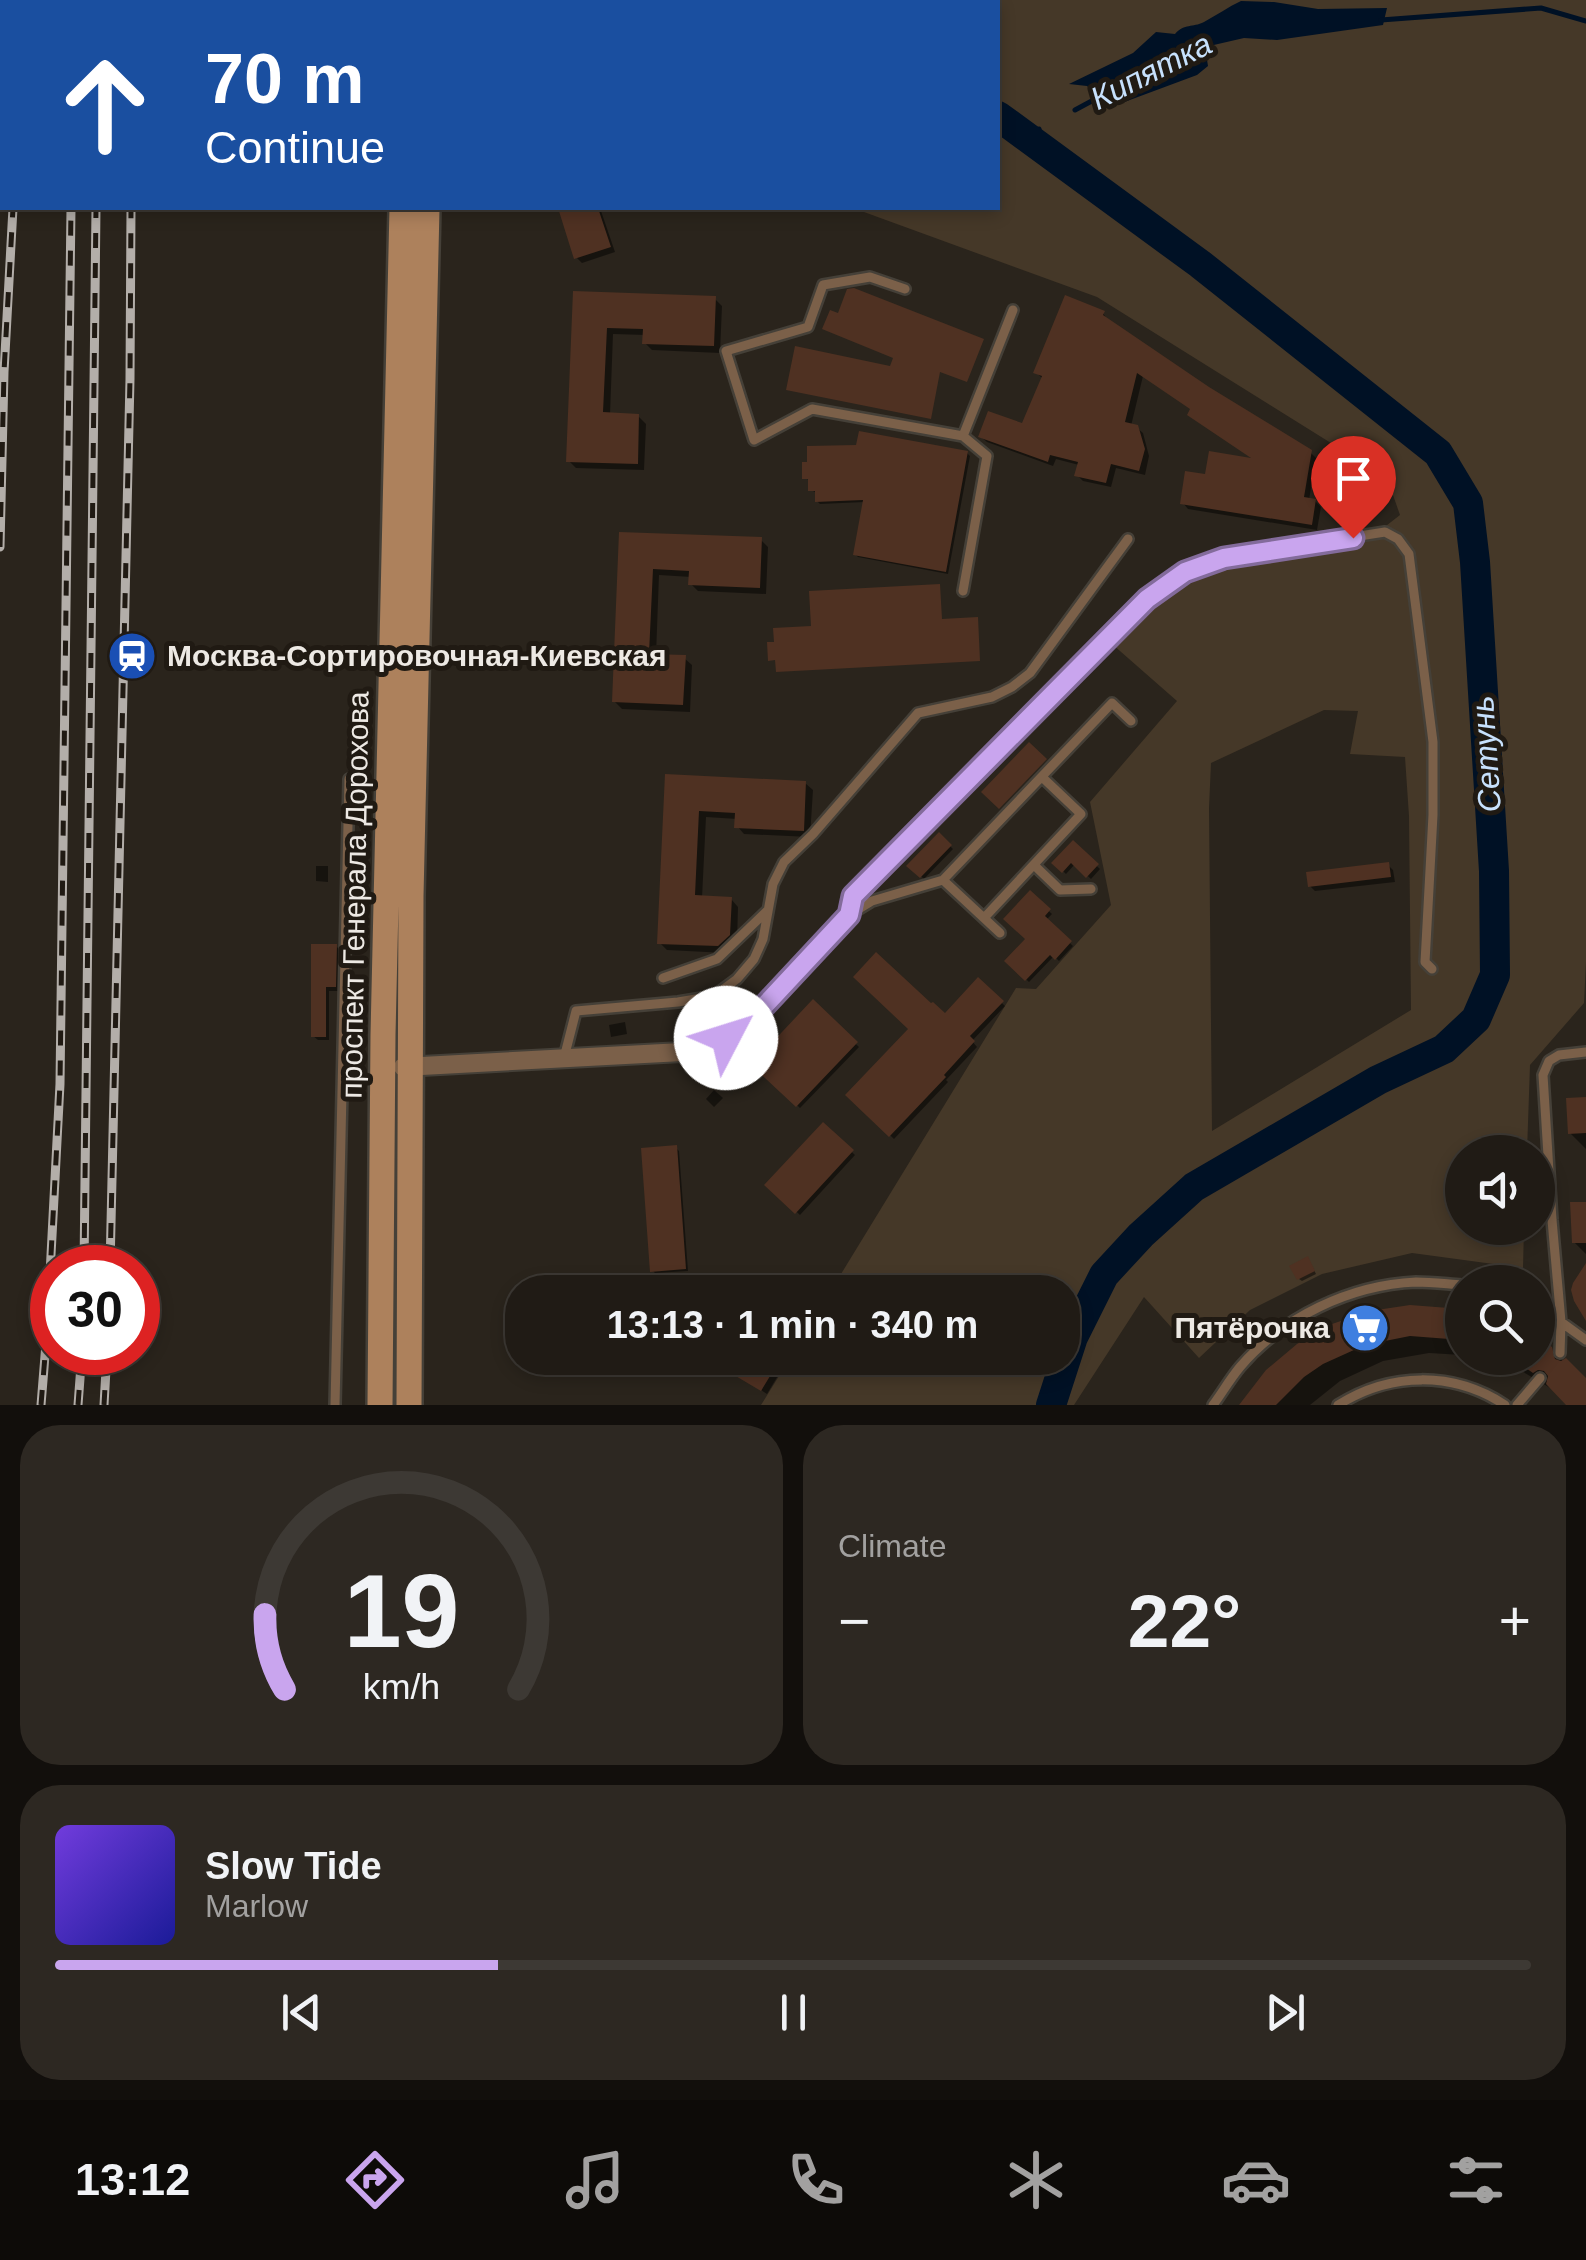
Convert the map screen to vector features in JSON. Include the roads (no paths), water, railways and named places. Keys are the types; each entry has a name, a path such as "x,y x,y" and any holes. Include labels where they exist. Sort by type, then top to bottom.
{"main road":[{"name":"проспект Генерала Дорохова","path":"380,1405 383,1035 402,210"},
{"name":"проспект Генерала Дорохова","path":"410,1405 411,896 426,210"}],"street":[{"path":"383,1035 393,1062 404,1068 682,1052 726,1038 752,1019 849,915"}],"lane":[{"path":"905,289 870,276 823,285 808,327 726,350 754,440 812,409 963,436 987,456 963,591"},
{"path":"963,436 1013,310"},
{"path":"849,915 853,896 1147,599 1185,572 1224,558 1385,532 1409,554 1433,742 1425,962 1432,969"},
{"path":"564,1059 576,1011 714,996 737,979 764,939 773,884 784,862 918,713 992,697 1030,673 1128,539"},
{"path":"849,915 872,901 943,880 1112,704 1131,721"},
{"path":"984,918 1081,814 1042,777"},
{"path":"334,1405 349,779"},
{"path":"1034,865 1060,890 1091,889"},
{"path":"943,880 1000,933"},
{"path":"663,978 716,960 768,910"},
{"path":"1560,1353 1544,1070 1549,1060 1558,1056 1586,1052"},
{"path":"1213,1405 1240,1367 1280,1330 1326,1303 1370,1289 1416,1282 1445,1284"},
{"path":"1555,1319 1586,1340"},
{"path":"1517,1405 1540,1378"},
{"path":"1338,1405 1376,1386 1413,1379 1469,1386 1505,1405"}],"water":[{"path":"1241,1 1318,9 1387,8 1383,25 1277,40 1244,38 1205,47 1208,66 1197,75 1111,107 1087,86 1069,84 1133,53 1156,32 1175,34"}],"waterway":[{"name":"Кипятка","path":"1381,20 1541,8 1586,21"},
{"name":"Кипятка","path":"1075,110 1101,96"},
{"name":"Сетунь","path":"1000,117 1200,264 1438,453 1468,503 1494,871 1495,975 1476,1019 1444,1049 1378,1080 1194,1187 1141,1235 1104,1275 1073,1337 1051,1405"},
{"name":"Кипятка","path":"1026,136 1039,129"}],"railway":[{"path":"0,547 13,210"},
{"path":"41,1405 60,1084 71,210"},
{"path":"84,1245 96,210"},
{"path":"111,1245 131,210"},
{"path":"78,1405 80,1375"},
{"path":"104,1405 106,1375"}],"place":[{"name":"Москва-Сортировочная-Киевская","path":"132,656"},
{"name":"Пятёрочка","path":"1365,1328"}]}
